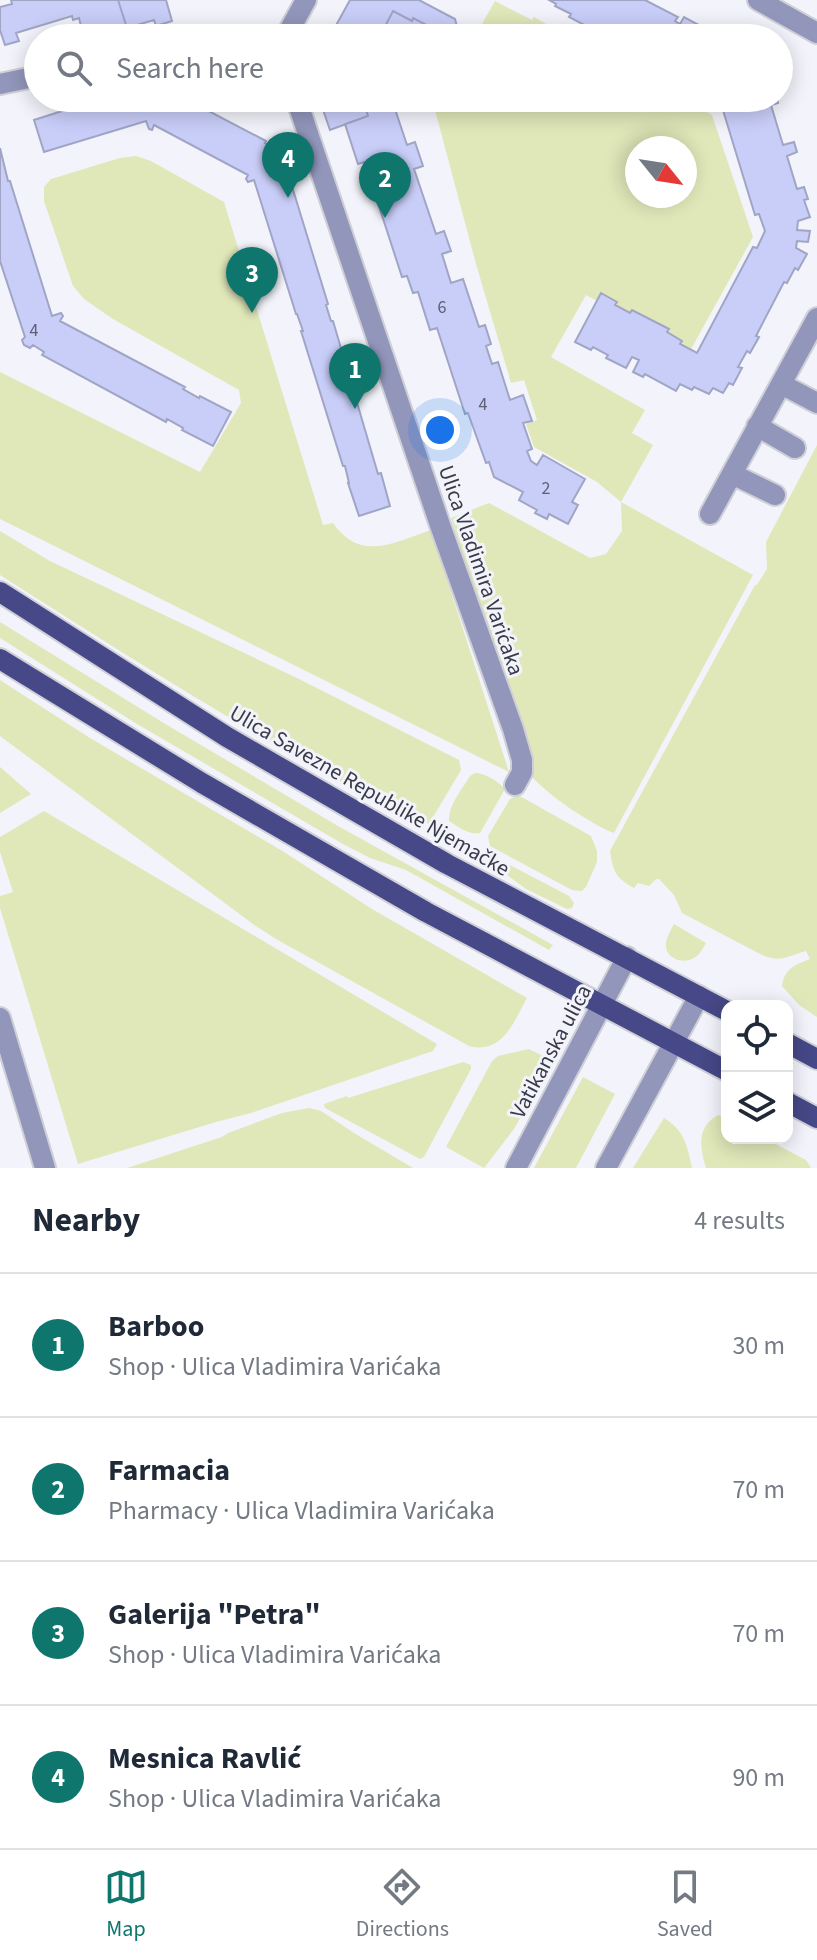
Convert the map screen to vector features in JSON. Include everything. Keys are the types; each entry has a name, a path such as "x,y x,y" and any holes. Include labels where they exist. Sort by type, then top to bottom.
{"main road":[{"name":"Ulica Savezne Republike Njemačke","path":"0,592 227,737 447,864 721,1008"},
{"path":"0,659 202,783 426,912 721,1068"},
{"path":"793,1046 817,1059"},
{"path":"793,1105 817,1118"}],"street":[{"path":"293,24 306,0"},
{"path":"758,0 817,33"},
{"name":"Ulica Vladimira Varićaka","path":"301,112 440,525 513,729 522,760 522,772 515,785"},
{"path":"710,514 781,384 811,341 817,318"},
{"path":"781,384 817,403"},
{"path":"757,426 795,448"},
{"path":"732,474 775,495"},
{"name":"Vatikanska ulica","path":"516,1168 627,957"},
{"path":"606,1168 699,996"},
{"path":"0,1018 45,1168"}],"green space":[{"path":"495,1 546,24 482,24"},
{"path":"436,112 707,112 712,115 753,237 690,351 586,295 551,357 645,410 632,433 653,445 621,502 597,482 534,447 526,424 537,420 524,380 511,383"},
{"path":"136,156 151,161 224,202 323,525 333,523 355,543 367,546 391,544 431,530 509,772 0,519 0,372 200,472 241,403 239,390 113,319 84,299 73,286 44,201 44,187 51,179"},
{"path":"817,445 817,1017 799,1005 782,986 788,971 810,959 806,951 780,959 762,955 682,913 674,895 659,879 649,886 638,883 634,888 628,884 616,874 610,851 755,585 767,569 766,542"},
{"path":"621,502 753,575 614,833 569,808 530,774 451,518 489,503 590,558 606,554 622,531"},
{"path":"0,531 50,561 299,679 459,760 461,770 429,824 362,793 255,733 0,575"},
{"path":"0,622 338,826 553,945 549,950 406,870 370,858 343,844 137,724 0,638"},
{"path":"0,680 90,738 284,852 372,909 527,998 512,1026 491,1046 469,1046 253,924 0,736"},
{"path":"0,767 31,794 0,813"},
{"path":"475,773 491,778 505,789 480,833 464,830 449,821 456,798"},
{"path":"518,795 591,836 597,851 597,862 582,891 572,890 490,846 488,836 510,799"},
{"path":"44,811 437,1044 433,1051 251,1113 78,1164 0,908 0,896 13,892 0,852 0,837"},
{"path":"485,852 569,896 574,903 572,908 567,909 526,889 480,855"},
{"path":"674,924 706,943 696,957 679,960 668,953 667,940"},
{"path":"529,1049 549,1059 542,1079 514,1129 484,1168 446,1147 492,1061 498,1056"},
{"path":"463,1062 471,1065 471,1069 424,1157 420,1159 325,1108 324,1104 347,1096"},
{"path":"583,1077 615,1094 576,1168 534,1168"},
{"path":"309,1108 321,1111 413,1168 127,1168 222,1137 282,1113"},
{"path":"721,1116 721,1144 775,1144 806,1160 811,1168 706,1168 701,1146 703,1132 711,1120"},
{"path":"664,1118 681,1133 692,1168 633,1168"}],"building":[{"path":"11,0 118,0 126,24 80,24 79,18 73,20 72,16 46,24 24,24 24,31 16,33 19,41 5,45 0,30 0,7 12,4"},
{"path":"118,0 166,0 172,21 126,24"},
{"path":"350,0 419,0 455,19 456,24 425,24 393,11 386,24 337,24"},
{"path":"549,0 645,0 678,17 675,21 680,24 582,24 569,17 571,14"},
{"path":"393,11 425,24 386,24"},
{"path":"684,17 697,24 680,24"},
{"path":"59,112 211,112 266,141 275,149 279,146 284,148 286,155 283,157 326,305 390,506 359,516 254,180 248,182 248,175 154,125 152,130 149,129 146,121 44,152 34,120"},
{"path":"324,112 367,112 368,116 330,130"},
{"path":"367,112 396,112 407,145 415,142 423,166 414,169 436,234 444,231 451,251 442,254 451,283 463,279 479,327 485,325 491,344 486,346 492,364 498,362 510,400 523,395 532,421 523,423 532,449 527,451 531,461 537,465 543,455 585,479 572,502 578,505 568,524 549,514 547,519 535,513 537,510 519,500 523,492 494,477 489,462 486,463 468,413 465,414 437,328 430,330 418,292 413,293 407,276 402,277 374,191 370,192 366,180 369,179 364,162 358,164 345,124 368,116"},
{"path":"724,112 773,112 783,145 794,142 797,152 787,156 797,189 804,187 808,199 804,200 810,217 798,221 797,230 810,231 808,242 797,241 796,248 807,254 798,270 795,268 787,283 784,282 756,336 759,337 738,367 742,368 733,385 729,383 723,393 713,388 709,394 680,384 676,391 645,374 643,377 633,372 639,360 632,357 626,368 593,347 591,350 575,342 601,293 630,313 632,310 669,329 667,332 682,341 680,344 697,353 753,247 757,248 765,231 759,214 755,215"},
{"path":"0,148 52,316 61,313 60,321 185,387 183,389 199,398 231,412 213,446 42,355 44,352 33,345 30,348 24,345 22,340 25,337 0,261"}],"place":[{"name":"Mesnica Ravlić","path":"288,198"},
{"name":"Farmacia","path":"385,218"},
{"name":"Galerija \"Petra\"","path":"252,313"},
{"name":"Barboo","path":"355,409"}]}
